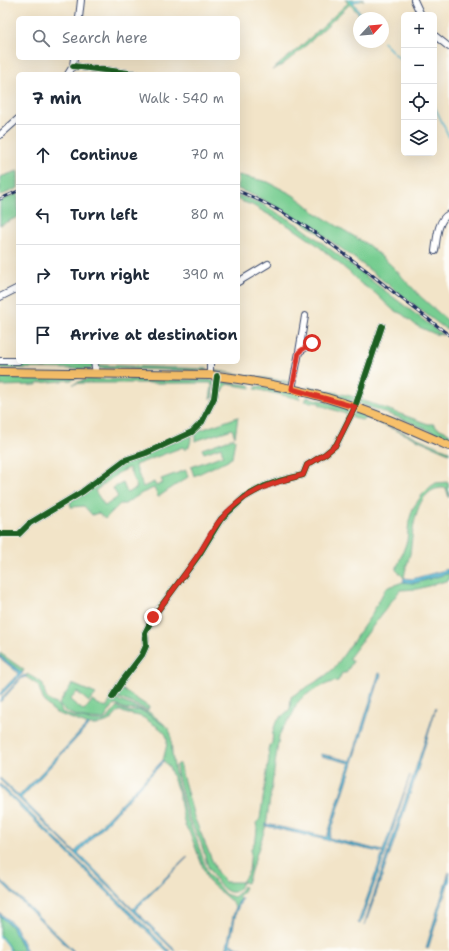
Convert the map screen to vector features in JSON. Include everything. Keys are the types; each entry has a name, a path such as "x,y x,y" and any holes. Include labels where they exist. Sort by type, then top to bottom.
{"main road":[{"path":"0,372 213,375 292,389 355,407 449,446"}],"street":[{"path":"79,16 81,0"},
{"path":"414,0 420,12"},
{"path":"437,37 449,47"},
{"path":"69,72 73,66 74,60"},
{"path":"73,66 120,72"},
{"path":"0,135 16,121"},
{"path":"435,251 443,217 449,214"},
{"path":"240,281 268,264"},
{"path":"0,297 16,289"},
{"path":"292,389 305,316"},
{"path":"112,697 142,655 146,646 146,633 153,617 198,555 221,519 245,497 265,486 303,475 307,465 336,445 355,407 382,326"},
{"path":"299,352 312,343"},
{"path":"0,361 16,361"},
{"path":"94,364 96,373"},
{"path":"0,534 18,534 30,523 82,492 125,460 146,453 192,432 202,422 214,398 213,375 210,364"}],"green space":[{"path":"345,0 364,0 353,2 360,12 357,12 350,4 301,50 282,65 272,70 299,48 348,3"},
{"path":"16,172 16,189 0,196 0,177"},
{"path":"240,175 268,182 293,195 316,213 368,245 390,264 421,297 448,321 447,330 321,234 295,217 240,190"},
{"path":"16,194 16,218 0,225 0,201"},
{"path":"240,196 260,203 300,226 443,335 435,334 417,326 402,314 393,310 316,244 294,229 252,205 240,201"},
{"path":"0,363 93,364 94,369 0,368"},
{"path":"96,365 207,369 207,371 97,368"},
{"path":"211,370 291,382 291,384 237,374 211,371"},
{"path":"0,377 79,377 71,380 39,383 36,385 0,386"},
{"path":"87,379 213,380 214,383 212,398 210,399 211,383 73,384"},
{"path":"219,383 250,385 251,388 227,384 209,414"},
{"path":"257,386 298,394 300,399 255,389"},
{"path":"308,386 355,397 353,401 308,389"},
{"path":"307,397 324,401 351,411 349,415 320,405 320,403 305,401"},
{"path":"359,399 428,424 434,424 436,427 449,433 449,439 405,420 358,403"},
{"path":"354,412 449,451 449,453 367,418 361,420 351,416"},
{"path":"238,417 235,437 232,429 195,441 195,432"},
{"path":"191,434 190,443 185,450 183,447 135,465 143,487 154,482 156,486 163,483 161,479 186,470 188,477 158,497 154,488 142,493 125,504 120,504 105,519 98,513 92,515 84,506 71,507 70,502 125,461","holes":["129,468 137,488 127,493 123,483 113,488 118,497 105,506 95,491 116,474"]},
{"path":"233,438 235,439 232,458 194,476 191,467 223,455 221,447 204,453 202,449"},
{"path":"448,482 449,498 446,488 435,489 427,494 421,502 414,523 410,554 404,578 396,570 407,541 409,521 413,508 430,487 436,483"},
{"path":"449,573 449,580 418,589 400,590 349,658 353,661 346,673 342,673 338,681 317,688 302,698 298,703 279,737 266,826 247,883 242,882 249,871 251,849 256,839 256,823 260,819 269,758 268,749 272,743 273,731 276,722 290,709 291,697 319,680 335,667 370,617 386,588 403,582 415,583"},
{"path":"0,653 24,670 23,672 18,671 0,656"},
{"path":"27,674 41,682 46,697 51,702 57,704 62,712 74,717 92,721 103,721 109,717 117,707 129,712 140,710 165,725 171,734 175,773 183,805 208,874 225,894 234,897 239,893 243,886 245,887 238,897 240,899 236,908 232,902 208,881 190,833 185,826 178,791 169,767 163,760 167,739 163,731 143,717 121,711 119,711 112,719 97,725 89,725 56,713 43,699 38,685 26,677"},
{"path":"72,684 96,694 89,702 77,692 70,700 84,711 92,701 106,708 112,698 149,712 164,724 143,710 128,710 116,705 113,706 104,719 93,719 73,715 67,712 59,704"},
{"path":"120,688 149,707 148,710 114,696"},
{"path":"179,763 194,817 217,872 225,882 242,882 239,889 235,892 230,892 221,887 209,869 201,843 186,809 177,773 176,765"},
{"path":"0,916 12,927 24,951 11,951 0,935"}],"water":[{"path":"449,569 449,573 415,583 403,582 404,578 412,579"},
{"path":"0,656 23,673 0,696 0,693 18,674 0,658"},
{"path":"379,673 381,674 329,838 383,851 410,775 385,854 360,924 358,923 383,853 266,826 266,824 327,837 350,763 321,756 321,754 351,761"},
{"path":"25,675 26,677 22,678 0,702 0,700 21,677"},
{"path":"436,707 402,817 364,925"},
{"path":"88,724 89,725 21,798 75,852 163,760 164,761 78,853 133,909 188,856 135,910 176,951 174,951 0,780 0,778 19,796"},
{"path":"0,784 170,951 167,951 0,787"},
{"path":"449,872 449,880 428,949 426,948"},
{"path":"0,879 74,951 72,951 0,881"},
{"path":"240,899 242,899 236,912 230,944 249,951 230,946 226,951 234,912"},
{"path":"0,913 14,925 27,951 24,951 12,927 0,916"}],"waterway":[{"path":"348,0 352,2 359,12"},
{"path":"352,2 360,0"},
{"path":"389,48 401,60"},
{"path":"437,111 449,137"},
{"path":"0,936 10,951"}],"railway":[{"path":"0,199 16,192"},
{"path":"240,192 273,207 306,226 449,335"}],"cycle path":[{"path":"73,66 120,72"},
{"path":"112,697 142,655 146,646 145,633 153,617 199,555 221,519 245,497 265,486 303,475 307,465 336,445 355,407 382,326"},
{"path":"0,534 19,534 30,523 82,492 125,460 146,453 192,432 202,422 214,398 217,376"}],"route":[{"path":"153,617 198,555 221,519 234,506 245,497 265,486 303,475 307,465 336,445 355,407 292,389 299,352 312,343"}]}
